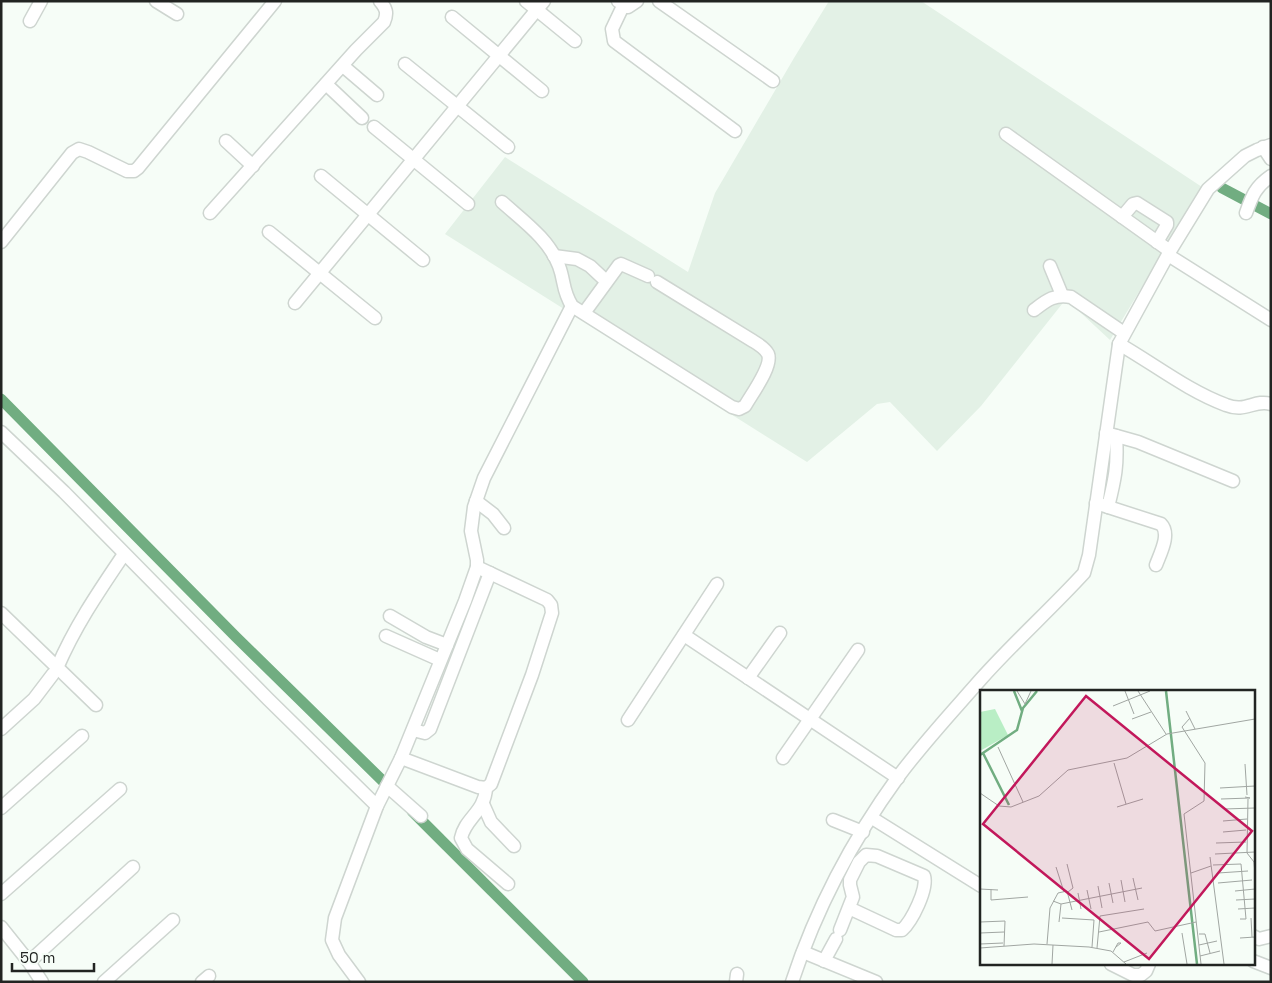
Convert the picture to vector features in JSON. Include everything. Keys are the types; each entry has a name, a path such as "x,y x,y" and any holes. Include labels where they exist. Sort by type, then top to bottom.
{"street":[{"path":"30,21 41,1"},
{"path":"156,1 177,14"},
{"path":"1,242 72,153 79,149 127,171 134,171 138,168 275,1"},
{"path":"210,213 384,22 386,10 380,1"},
{"path":"526,1 540,6 575,41"},
{"path":"637,1 628,7 621,3 612,29 614,41 736,131"},
{"path":"659,1 773,81"},
{"path":"295,304 540,6"},
{"path":"452,17 542,91"},
{"path":"405,64 508,147"},
{"path":"343,66 377,95"},
{"path":"326,84 362,118"},
{"path":"374,127 468,204"},
{"path":"1006,134 1157,242 1169,253 1271,320"},
{"path":"226,141 253,166"},
{"path":"792,982 826,895 863,832 898,778 982,678 1084,573 1102,505 1121,339 1169,253 1208,189 1245,156 1267,146 1271,159"},
{"path":"321,176 423,260"},
{"path":"1246,213 1254,191 1271,176"},
{"path":"502,202 547,244 563,278 563,289 572,306 739,410 744,406 767,367 769,357 767,352 753,341 652,279 621,264 612,272 584,313"},
{"path":"1122,217 1137,202 1163,218 1168,224 1157,242"},
{"path":"270,232 375,318"},
{"path":"554,256 577,259 590,266 606,281"},
{"path":"1050,266 1062,296"},
{"path":"1034,310 1047,299 1062,296 1071,297 1150,362 1183,384 1226,406 1249,407 1258,402 1271,404"},
{"path":"359,982 339,955 332,940 335,918 382,795 413,730 477,567 471,531 474,507 484,478 572,306"},
{"path":"1,432 64,492 124,554 382,795 421,816"},
{"path":"1111,435 1138,442 1233,481"},
{"path":"476,500 493,514 504,528"},
{"path":"1102,505 1161,524 1165,528 1166,534 1156,565"},
{"path":"1,729 34,699 55,671 69,640 90,603 124,554"},
{"path":"401,758 478,787 486,788 491,784 532,675 552,613 551,605 547,600 477,567"},
{"path":"413,730 425,733 430,729 490,573"},
{"path":"628,720 717,584"},
{"path":"1,613 55,671 96,706"},
{"path":"390,616 420,634 447,645"},
{"path":"748,678 780,633"},
{"path":"684,634 898,778"},
{"path":"386,636 440,660"},
{"path":"783,758 858,650"},
{"path":"1,808 82,736"},
{"path":"486,788 486,798 462,832 461,838 467,849 508,884"},
{"path":"1,894 120,789"},
{"path":"483,804 491,822 514,846"},
{"path":"872,818 980,885"},
{"path":"833,820 863,832"},
{"path":"824,961 838,935 853,897 850,880 859,862 866,855 877,856 924,876 925,886 911,921 902,930 896,930 849,908"},
{"path":"29,962 133,867"},
{"path":"104,982 173,920"},
{"path":"1,927 29,962 42,982"},
{"path":"1254,936 1259,939 1271,936"},
{"path":"803,952 876,982"},
{"path":"1254,961 1271,968"},
{"path":"1115,966 1144,979 1148,966"}],"shaded area":[{"path":"829,1 921,1 1202,187 1110,340 1066,299 981,406 937,451 890,402 877,404 807,462 445,234 505,157 688,272 715,193"}],"waterway":[{"path":"1222,188 1271,214"},
{"path":"1,399 236,637 392,790"},
{"path":"412,811 583,982"}]}
